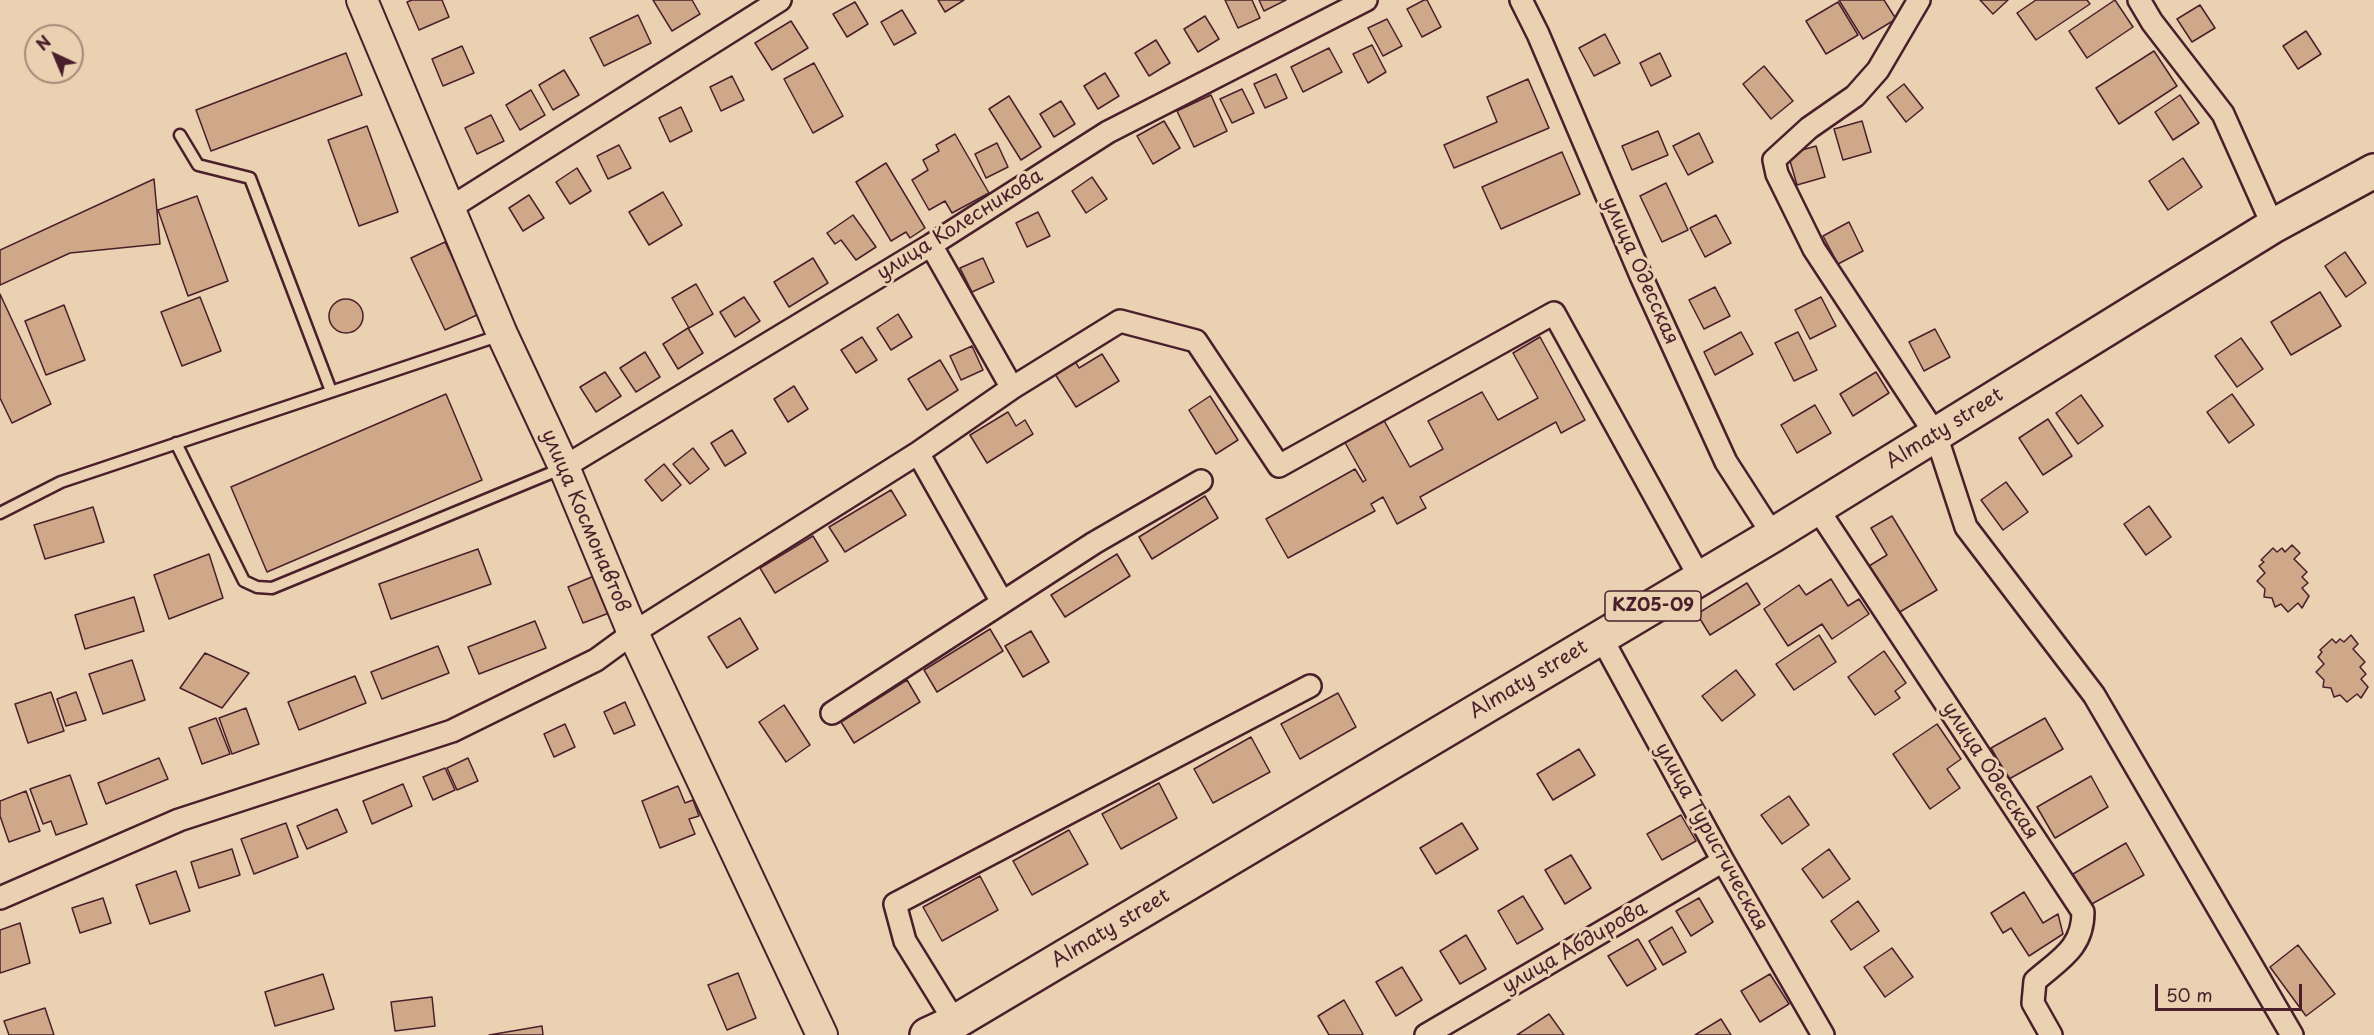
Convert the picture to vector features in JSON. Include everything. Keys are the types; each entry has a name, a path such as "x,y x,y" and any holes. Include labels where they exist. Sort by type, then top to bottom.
{"main road":[{"name":"улица Космонавтов","path":"362,0 502,334 564,467 633,633 822,1035"},
{"name":"Almaty street","path":"941,1028 1773,535 2273,226 2374,171"}],"street":[{"path":"450,208 780,0"},
{"name":"улица Колесникова","path":"564,467 930,245 1108,132 1366,0"},
{"name":"улица Одесская","path":"1521,0 1539,34 1641,276 1726,462 1773,535"},
{"path":"1919,0 1878,70 1855,96 1809,128 1774,160 1777,174 1814,249 1936,435 1966,527 2094,695 2292,1035"},
{"path":"2139,0 2152,22 2223,114 2273,226"},
{"path":"930,245 1012,388"},
{"path":"0,898 179,820 452,730 596,660 633,633 918,453 1012,388 1120,321 1196,340 1279,466 1554,313 1700,578"},
{"path":"918,453 1002,602"},
{"path":"832,713 1094,543 1201,482"},
{"name":"улица Одесская","path":"1817,508 2083,912 2083,927 2076,944 2035,981 2033,1003 2051,1035"},
{"name":"улица Туристическая","path":"1601,637 1723,861 1823,1035"},
{"path":"941,1028 905,941 895,904 1310,686"},
{"name":"улица Абдирова","path":"1426,1035 1723,861"}],"lane":[{"path":"180,135 198,165 250,178 331,391"},
{"path":"0,513 61,482 502,334"},
{"path":"176,443 244,581 265,588 272,588 564,467"}],"building":[{"path":"442,0 449,17 419,30 407,2"},
{"path":"653,0 692,0 700,14 672,31"},
{"path":"938,0 964,0 945,12"},
{"path":"1225,0 1252,0 1260,18 1238,28"},
{"path":"1259,0 1286,0 1264,11"},
{"path":"1427,0 1441,27 1422,37 1407,9"},
{"path":"1839,0 1884,0 1896,19 1863,39"},
{"path":"1980,0 2008,0 1993,14"},
{"path":"2036,0 2087,0 2090,4 2036,40 2017,13"},
{"path":"2115,0 2133,27 2087,58 2069,31"},
{"path":"855,2 868,24 847,37 833,14"},
{"path":"1838,2 1858,35 1826,54 1806,21"},
{"path":"2200,5 2215,28 2192,42 2177,19"},
{"path":"902,10 916,33 894,45 881,22"},
{"path":"638,15 651,43 604,66 590,38"},
{"path":"1205,16 1219,39 1198,52 1184,29"},
{"path":"1387,19 1402,46 1383,56 1368,28"},
{"path":"791,21 808,48 772,70 755,43"},
{"path":"2306,31 2321,54 2298,69 2283,46"},
{"path":"1605,34 1620,63 1594,76 1579,48"},
{"path":"1156,40 1170,63 1149,76 1135,53"},
{"path":"1372,45 1386,72 1368,83 1353,54"},
{"path":"462,46 474,73 443,86 432,59"},
{"path":"1329,48 1342,72 1303,92 1291,67"},
{"path":"2154,51 2177,86 2119,124 2096,88"},
{"path":"346,53 362,95 211,151 196,110"},
{"path":"1660,53 1671,76 1651,86 1640,63"},
{"path":"814,63 843,116 813,133 784,79"},
{"path":"1764,66 1793,101 1771,119 1743,84"},
{"path":"564,70 579,95 553,110 539,85"},
{"path":"1105,73 1119,96 1098,109 1084,86"},
{"path":"1276,74 1287,98 1265,108 1254,84"},
{"path":"732,76 744,100 721,111 710,87"},
{"path":"1528,79 1549,128 1454,168 1444,145 1497,122 1487,97"},
{"path":"1904,84 1923,108 1906,122 1887,97"},
{"path":"1242,89 1254,113 1232,123 1220,99"},
{"path":"531,90 545,115 520,130 506,105"},
{"path":"1211,95 1227,131 1194,147 1177,111"},
{"path":"2180,95 2199,123 2173,140 2155,112"},
{"path":"1009,96 1041,147 1021,160 989,109"},
{"path":"1061,101 1075,124 1054,137 1040,114"},
{"path":"681,107 692,131 670,142 659,118"},
{"path":"491,115 504,141 477,154 465,128"},
{"path":"1164,121 1180,148 1153,164 1137,136"},
{"path":"1862,121 1871,152 1843,160 1834,129"},
{"path":"367,126 398,212 359,226 328,140"},
{"path":"1658,131 1668,155 1632,170 1622,146"},
{"path":"1699,133 1713,162 1688,175 1673,146"},
{"path":"955,134 989,193 952,213 945,201 929,210 912,180 928,170 923,160 939,151 936,145"},
{"path":"997,143 1008,167 986,178 975,154"},
{"path":"619,145 631,168 608,179 597,156"},
{"path":"1816,146 1825,177 1797,185 1788,154"},
{"path":"1562,152 1580,194 1501,229 1482,187"},
{"path":"2183,158 2202,187 2168,210 2149,181"},
{"path":"886,163 925,228 910,238 906,232 891,241 856,182"},
{"path":"577,168 591,191 570,204 556,182"},
{"path":"1092,177 1107,199 1086,213 1072,191"},
{"path":"154,179 160,244 70,253 0,285 0,250"},
{"path":"1666,183 1688,230 1662,242 1640,196"},
{"path":"663,192 682,225 649,245 629,212"},
{"path":"529,195 544,218 523,231 509,208"},
{"path":"197,196 228,281 188,296 158,210"},
{"path":"1038,212 1050,236 1027,247 1016,223"},
{"path":"853,215 876,247 856,260 841,240 835,244 827,233"},
{"path":"1716,215 1731,243 1705,257 1690,228"},
{"path":"1849,222 1863,251 1838,264 1823,236"},
{"path":"445,242 479,314 445,330 411,258"},
{"path":"2345,252 2366,283 2346,297 2325,266"},
{"path":"813,258 828,283 789,307 774,282"},
{"path":"983,258 994,282 972,292 960,268"},
{"path":"696,284 713,314 689,328 672,298"},
{"path":"1715,287 1730,316 1704,329 1689,300"},
{"path":"2320,292 2341,326 2291,355 2271,322"},
{"path":"0,294 51,404 12,423 0,398"},
{"path":"200,297 221,351 182,366 161,312"},
{"path":"744,297 760,321 735,337 720,312"},
{"path":"1821,297 1836,326 1810,339 1795,310"},
{"path":"346,299 358,304 363,316 358,328 346,333 334,328 329,316 334,304"},
{"path":"64,305 85,360 46,375 25,321"},
{"path":"898,314 912,337 891,350 877,328"},
{"path":"688,328 703,353 678,369 663,344"},
{"path":"1935,329 1950,357 1924,371 1909,342"},
{"path":"1741,332 1753,354 1715,375 1704,352"},
{"path":"1798,332 1817,370 1794,381 1775,343"},
{"path":"862,337 877,360 856,373 841,350"},
{"path":"1540,337 1585,420 1561,433 1556,422 1420,497 1426,508 1397,524 1383,497 1371,504 1375,511 1288,558 1266,519 1355,469 1363,482 1366,480 1343,439 1382,417 1410,467 1443,449 1428,421 1482,392 1498,420 1538,398 1513,353"},
{"path":"2241,338 2263,369 2237,387 2215,356"},
{"path":"972,346 983,370 961,380 950,356"},
{"path":"645,352 660,377 636,392 620,368"},
{"path":"1102,354 1119,381 1076,407 1055,374 1075,361 1079,368"},
{"path":"940,360 958,390 927,410 908,379"},
{"path":"605,372 621,396 596,412 580,387"},
{"path":"1876,372 1889,393 1853,416 1840,394"},
{"path":"794,386 808,409 788,422 774,399"},
{"path":"446,394 482,480 267,572 231,487"},
{"path":"2232,394 2254,425 2229,443 2207,412"},
{"path":"2081,395 2103,426 2078,444 2056,413"},
{"path":"1210,396 1238,440 1216,454 1189,410"},
{"path":"1815,405 1831,433 1797,453 1781,425"},
{"path":"1008,412 1016,426 1025,420 1033,434 987,463 970,435"},
{"path":"2048,419 2072,456 2043,475 2019,438"},
{"path":"732,430 746,453 725,466 711,443"},
{"path":"693,448 709,469 690,484 673,464"},
{"path":"664,464 681,485 662,501 645,480"},
{"path":"2006,482 2028,512 2003,530 1981,500"},
{"path":"891,490 906,515 845,552 829,527"},
{"path":"1205,496 1218,518 1152,559 1139,537"},
{"path":"2149,506 2171,537 2146,555 2124,524"},
{"path":"93,507 104,542 45,559 34,525"},
{"path":"1892,516 1937,590 1898,613 1869,566 1887,555 1871,528"},
{"path":"813,536 828,561 775,593 760,568"},
{"path":"2292,545 2300,553 2294,559 2307,572 2302,577 2308,583 2302,588 2309,596 2302,608 2298,603 2288,612 2281,604 2275,607 2272,598 2264,597 2265,589 2257,581 2265,573 2259,566 2264,562 2261,560 2273,548 2277,552 2282,548 2285,552"},
{"path":"478,549 491,584 391,619 379,584"},
{"path":"209,554 223,598 169,619 154,575"},
{"path":"1117,554 1130,576 1065,617 1051,595"},
{"path":"594,576 609,613 583,623 568,587"},
{"path":"1831,579 1848,606 1859,599 1869,614 1832,639 1822,624 1788,646 1764,609 1799,585 1806,595"},
{"path":"1747,583 1760,604 1710,635 1697,614"},
{"path":"134,597 144,631 85,649 75,615"},
{"path":"740,618 758,649 727,668 708,637"},
{"path":"535,621 546,648 479,674 468,647"},
{"path":"990,629 1003,651 937,692 924,670"},
{"path":"1031,631 1049,662 1023,677 1005,646"},
{"path":"1819,635 1836,662 1794,690 1776,664"},
{"path":"2351,635 2358,644 2353,649 2365,662 2360,667 2366,674 2361,679 2368,687 2361,698 2357,694 2347,702 2340,695 2334,697 2331,688 2323,687 2324,680 2316,672 2324,664 2318,657 2322,652 2320,650 2332,639 2336,643 2340,639 2344,642"},
{"path":"438,646 449,673 382,699 371,672"},
{"path":"1884,651 1906,683 1895,691 1900,698 1875,715 1848,677"},
{"path":"205,653 249,673 222,708 180,688"},
{"path":"132,660 145,700 103,714 89,674"},
{"path":"1736,670 1755,695 1722,721 1702,696"},
{"path":"355,676 366,703 299,730 288,702"},
{"path":"907,680 920,702 854,743 841,722"},
{"path":"51,692 64,731 28,743 15,704"},
{"path":"76,692 86,720 66,726 57,699"},
{"path":"1338,693 1356,727 1300,759 1281,724"},
{"path":"625,702 635,725 614,734 604,712"},
{"path":"784,705 810,745 786,762 759,722"},
{"path":"246,708 259,744 232,754 219,718"},
{"path":"216,718 230,754 202,764 189,728"},
{"path":"2045,718 2063,749 2009,779 1991,748"},
{"path":"565,724 575,747 554,757 544,734"},
{"path":"1937,724 1961,759 1947,769 1960,788 1930,809 1893,754"},
{"path":"1251,737 1270,772 1213,803 1194,769"},
{"path":"1579,749 1595,775 1553,800 1537,774"},
{"path":"159,758 168,779 106,804 98,783"},
{"path":"468,758 478,781 457,790 447,768"},
{"path":"445,768 455,790 433,800 423,777"},
{"path":"70,775 87,824 56,835 51,821 43,824 30,789"},
{"path":"2091,776 2108,807 2055,838 2037,807"},
{"path":"1159,783 1177,818 1121,849 1102,814"},
{"path":"403,784 412,806 372,824 363,801"},
{"path":"678,786 685,803 693,800 699,816 689,819 695,834 660,848 642,801"},
{"path":"26,791 40,831 9,842 0,816 0,801"},
{"path":"1789,796 1809,825 1782,844 1761,815"},
{"path":"337,809 347,832 307,849 297,826"},
{"path":"1681,815 1696,841 1662,860 1647,834"},
{"path":"286,823 298,857 254,874 241,839"},
{"path":"1462,823 1478,849 1436,874 1420,848"},
{"path":"1069,830 1088,864 1032,895 1013,861"},
{"path":"2126,843 2144,875 2090,905 2073,874"},
{"path":"232,849 240,875 199,888 191,862"},
{"path":"1829,849 1850,879 1823,898 1802,869"},
{"path":"1571,855 1591,888 1565,904 1545,870"},
{"path":"176,871 190,911 150,924 136,885"},
{"path":"980,876 998,910 942,941 923,907"},
{"path":"2024,892 2043,923 2058,914 2063,934 2029,956 2011,928 2003,933 1991,913"},
{"path":"1523,896 1543,929 1517,944 1498,911"},
{"path":"103,898 111,923 80,933 72,908"},
{"path":"1699,898 1713,922 1691,936 1676,911"},
{"path":"1858,901 1879,931 1851,950 1831,921"},
{"path":"20,923 30,963 0,973 0,930"},
{"path":"1672,927 1686,952 1663,965 1649,941"},
{"path":"1466,935 1486,969 1460,984 1440,951"},
{"path":"1638,939 1656,969 1627,986 1608,956"},
{"path":"2298,945 2335,994 2306,1016 2270,967"},
{"path":"1892,948 1913,977 1885,997 1864,967"},
{"path":"1402,967 1422,1000 1396,1016 1376,982"},
{"path":"738,973 756,1018 727,1030 708,985"},
{"path":"323,974 334,1009 275,1026 265,992"},
{"path":"1770,974 1789,1004 1760,1022 1741,991"},
{"path":"432,997 435,1026 395,1031 391,1002"},
{"path":"1344,1000 1363,1034 1329,1035 1318,1016"},
{"path":"45,1008 54,1035 9,1035 4,1021"},
{"path":"1549,1014 1564,1035 1517,1035"},
{"path":"1721,1019 1731,1035 1695,1035"},
{"path":"542,1026 543,1035 489,1035"}]}
